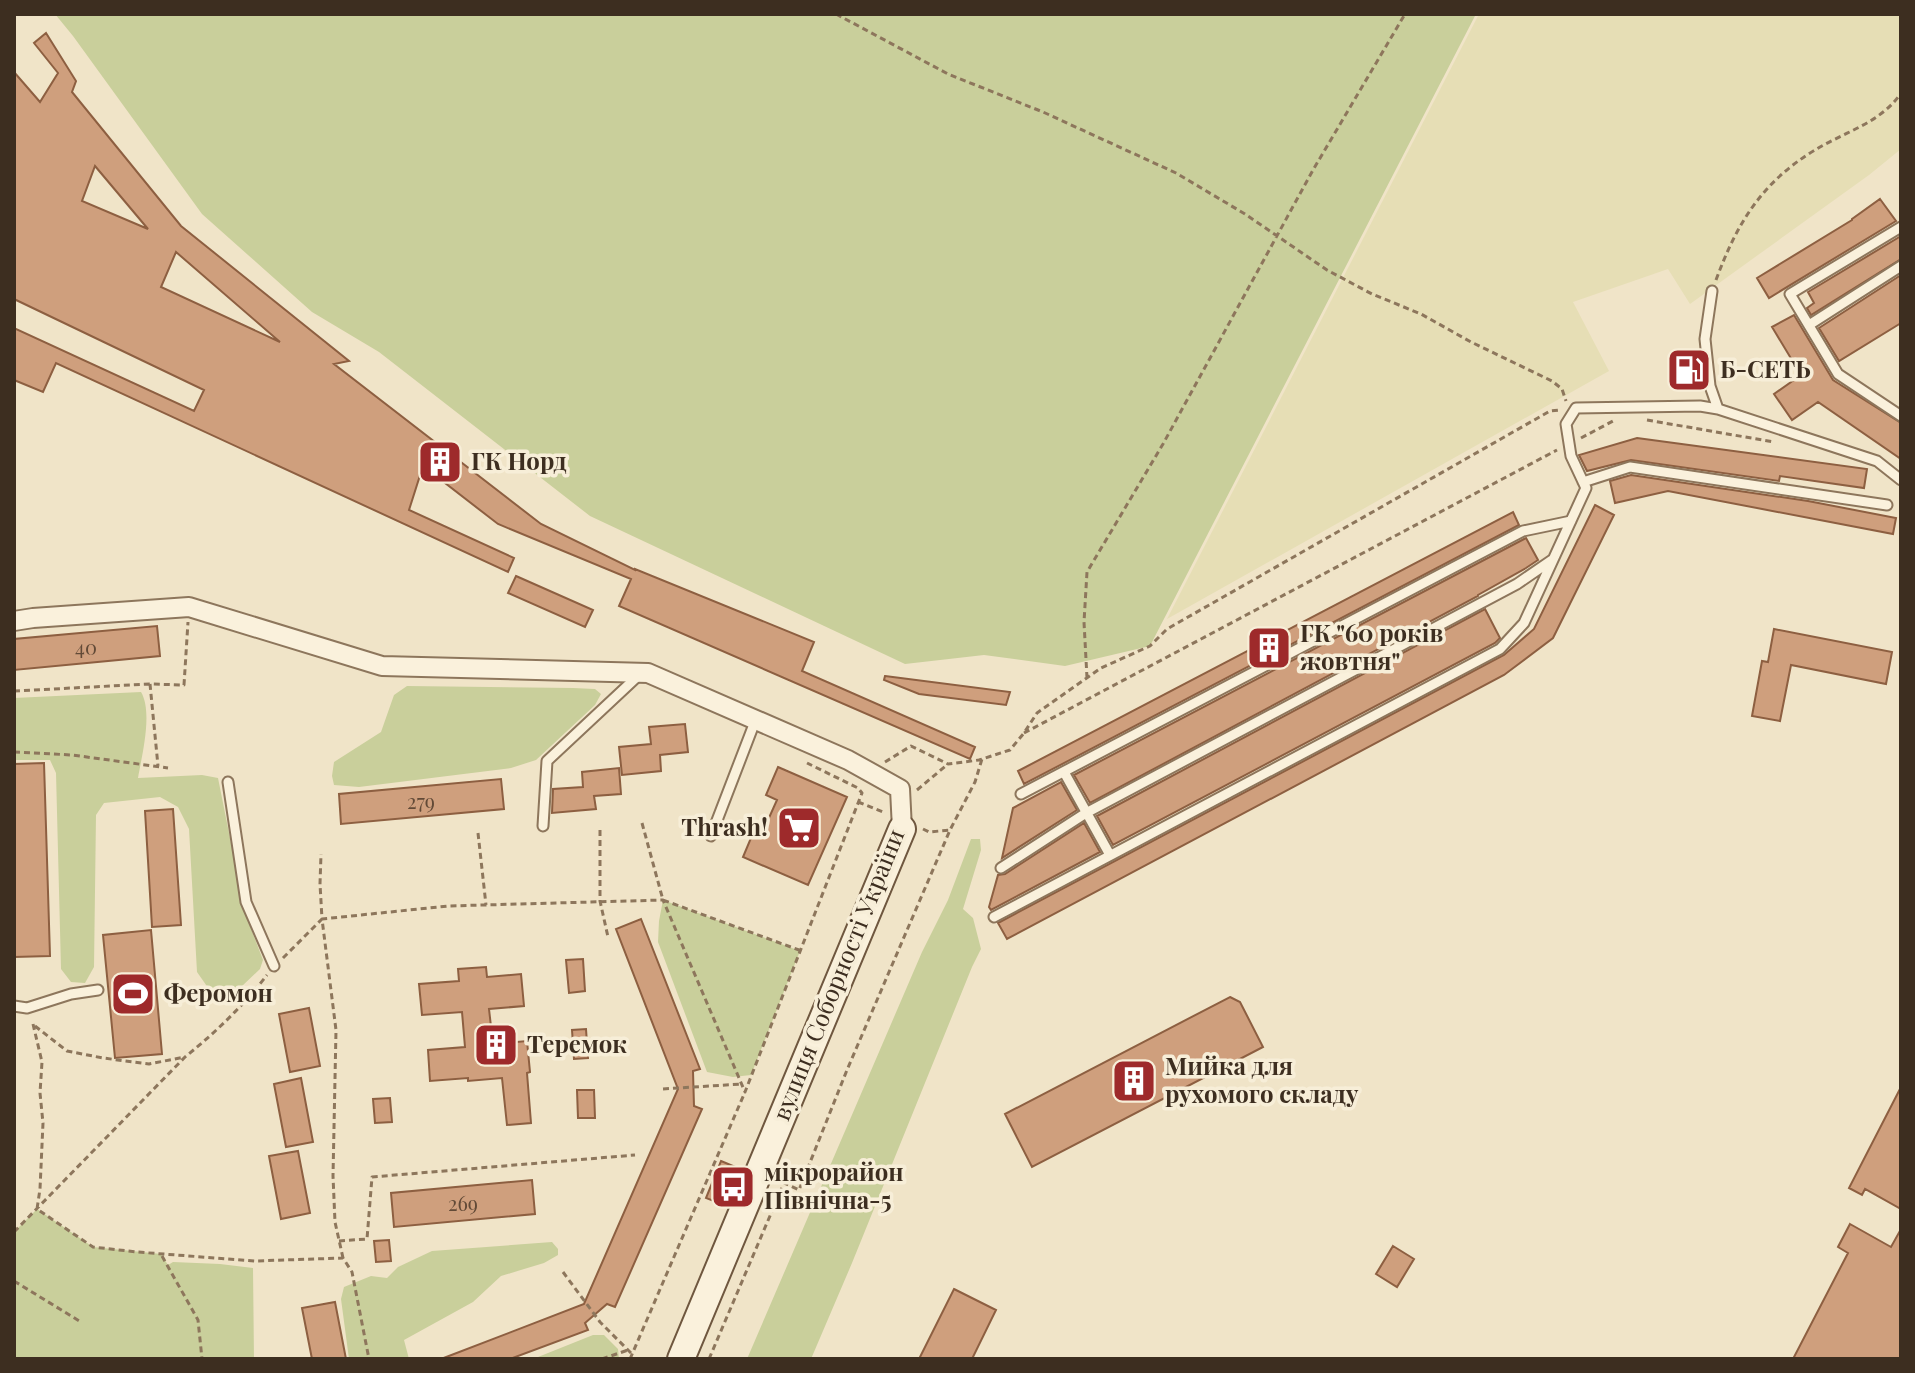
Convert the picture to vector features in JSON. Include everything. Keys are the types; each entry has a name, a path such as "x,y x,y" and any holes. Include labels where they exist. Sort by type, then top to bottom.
{"street":[{"path":"14,621 189,607"},
{"name":"вулиця Соборності України","path":"189,607 382,666 648,673 848,760 900,789 901,816 681,1359"}],"lane":[{"path":"1901,227 1790,294 1838,374 1901,416"},
{"path":"1809,325 1901,266"},
{"path":"1712,291 1705,339 1710,386 1718,409"},
{"path":"994,917 1500,649 1524,623 1586,488 1571,456 1566,424 1576,408 1700,406 1718,409 1877,461 1901,480"},
{"path":"1583,482 1630,467 1887,505"},
{"path":"1021,794 1523,531 1571,521"},
{"path":"1001,868 1086,813 1517,584 1554,559"},
{"path":"543,826 547,761 642,673"},
{"path":"711,836 756,719"},
{"path":"1064,772 1110,855"},
{"path":"228,782 246,902 274,966"},
{"path":"14,1006 27,1008 71,994 98,990"}],"path":[{"path":"836,14 948,74 1043,112 1176,173 1245,214 1327,270 1552,381 1562,389 1566,402 1562,410 1550,411 1252,579 1167,629 1150,646 1101,668 1037,713 1010,750 982,759 948,764 911,746 870,772"},
{"path":"1087,678 1084,622 1087,572 1163,444 1313,170 1405,14"},
{"path":"1712,291 1728,246 1744,216 1772,183 1813,151 1877,117 1901,93"},
{"path":"1024,733 1623,416"},
{"path":"1638,419 1785,444"},
{"path":"14,691 184,685 189,607"},
{"path":"150,684 158,766"},
{"path":"14,752 72,755 168,768"},
{"path":"709,1359 784,1183 799,1190 847,1070 950,830 975,782 982,759"},
{"path":"631,1357 745,1092 862,793 858,788 804,761"},
{"path":"901,816 948,764"},
{"path":"642,823 663,900 745,1092"},
{"path":"600,830 600,901 608,937"},
{"path":"478,833 486,905"},
{"path":"321,854 322,919 336,1030 335,1222 343,1258 352,1272 369,1359"},
{"path":"14,1232 185,1057 246,1002 274,966 322,919 448,906 663,900 800,951"},
{"path":"37,1209 43,1123 40,1093 42,1062 33,1024 67,1051 149,1064 185,1057"},
{"path":"663,1089 741,1084"},
{"path":"339,1241 367,1239 372,1177 635,1155"},
{"path":"37,1209 93,1247 255,1261 343,1258"},
{"path":"161,1254 198,1320 202,1359"},
{"path":"563,1272 631,1357"},
{"path":"14,1281 81,1322"},
{"path":"602,1359 628,1350"}],"shaded area":[{"path":"1479,14 1901,14 1901,149 1690,304 1668,269 1573,302 1609,371 1167,619"}],"green space":[{"path":"55,14 1476,14 1150,646 1065,666 984,655 905,664 590,516 379,352 312,312 202,214"},
{"path":"407,686 573,688 595,689 601,694 595,705 536,760 511,768 359,787 334,785 334,762 381,732 394,695"},
{"path":"141,692 146,722 138,778 202,775 218,778 245,913 263,960 260,969 241,987 211,992 197,972 189,829 178,807 160,797 104,803 96,815 94,967 85,983 71,982 61,969 56,773 50,760 14,760 14,698"},
{"path":"971,839 980,839 981,850 963,909 973,918 981,949 811,1359 747,1359 922,952 948,900"},
{"path":"663,900 800,951 751,1075 733,1077 707,1072 658,942"},
{"path":"37,1209 93,1247 161,1254 168,1265 173,1262 253,1268 254,1359 14,1359 14,1232"},
{"path":"552,1242 558,1249 558,1255 544,1263 501,1276 473,1302 404,1340 409,1359 349,1359 341,1299 344,1287 371,1276 387,1278 398,1267 432,1251"},
{"path":"593,1335 604,1335 618,1349 619,1359 533,1359"}],"building":[{"path":"46,33 76,81 72,92 181,226 349,361 334,364 541,524 635,570 814,642 802,671 975,747 970,759 619,606 631,579 498,524 423,466 409,510 514,558 508,572 56,363 43,392 14,380 14,328 194,411 204,390 14,299 14,72 40,102 58,73 34,43","holes":["95,166 148,229 82,201","176,252 280,342 161,287"]},
{"path":"1880,199 1896,221 1769,298 1757,278 1852,220"},
{"path":"1901,236 1901,259 1811,315 1807,308 1814,303 1808,292"},
{"path":"1901,275 1901,323 1839,361 1819,328"},
{"path":"1794,315 1833,380 1901,423 1901,459 1818,402 1792,420 1774,394 1801,375 1772,327"},
{"name":"Б-СЕТЬ","path":"1700,360 1702,377 1676,381 1673,363"},
{"path":"1637,438 1867,469 1864,488 1780,476 1779,481 1631,460 1587,471 1579,455"},
{"path":"1631,475 1808,501 1896,518 1893,534 1668,491 1615,503 1610,481"},
{"path":"1595,505 1614,515 1553,638 1504,675 1007,939 998,923 1504,655 1534,629"},
{"name":"ГК \"60 років жовтня\"","path":"1513,512 1519,525 1024,784 1018,771"},
{"path":"1526,538 1538,560 1526,568 1090,803 1074,775"},
{"path":"516,576 593,610 585,627 508,593"},
{"path":"1485,609 1500,638 1495,643 1113,845 1097,816"},
{"path":"157,626 160,656 14,670 14,639"},
{"path":"1774,629 1892,652 1886,684 1791,665 1780,721 1752,716 1762,661 1768,662"},
{"path":"885,676 1010,692 1006,705 919,694 884,680"},
{"path":"685,724 688,752 660,755 661,771 622,775 619,747 651,744 649,727"},
{"path":"44,763 50,956 14,957 14,764"},
{"name":"Thrash!","path":"778,767 847,797 808,885 743,857 756,826 764,829 777,800 766,795"},
{"path":"619,768 621,794 594,796 596,809 552,813 553,789 583,787 582,772"},
{"path":"501,779 504,809 341,824 339,794"},
{"path":"1061,782 1077,810 1002,858 1013,808"},
{"path":"173,809 181,925 152,927 145,811"},
{"path":"1084,823 1100,852 991,910 989,907 998,875 1005,874"},
{"path":"641,919 700,1069 693,1071 694,1106 702,1109 615,1307 607,1304 585,1323 588,1330 510,1359 441,1359 584,1304 678,1089 616,929"},
{"name":"Феромон","path":"151,930 162,1054 115,1058 103,935"},
{"path":"583,959 585,991 569,993 566,960"},
{"name":"Теремок","path":"486,967 487,977 521,974 524,1006 489,1009 493,1044 527,1041 531,1123 507,1125 502,1078 430,1081 428,1050 465,1047 462,1012 422,1015 419,984 459,981 458,969"},
{"name":"Мийка для рухомого складу","path":"1230,997 1240,1002 1263,1047 1032,1167 1005,1114"},
{"path":"309,1008 320,1066 290,1072 279,1014"},
{"path":"586,1029 588,1058 574,1059 572,1030"},
{"path":"301,1078 313,1142 286,1147 274,1084"},
{"path":"1901,1087 1901,1209 1865,1189 1862,1195 1849,1188"},
{"path":"577,1090 594,1090 595,1118 578,1118"},
{"path":"390,1098 392,1122 375,1123 373,1099"},
{"path":"298,1151 310,1213 281,1219 269,1156"},
{"path":"721,1161 738,1168 724,1205 706,1198"},
{"path":"532,1180 535,1214 394,1227 391,1193"},
{"path":"1850,1224 1891,1247 1901,1229 1901,1359 1793,1359 1848,1253 1838,1247"},
{"path":"389,1240 391,1261 376,1262 374,1241"},
{"path":"1393,1246 1414,1259 1397,1287 1376,1274"},
{"path":"954,1289 996,1310 972,1359 919,1359"},
{"path":"335,1302 346,1359 312,1359 302,1308"}],"place":[{"name":"Б-СЕТЬ","path":"1689,370"},
{"name":"ГК Норд","path":"440,462"},
{"name":"ГК \"60 років жовтня\"","path":"1269,648"},
{"name":"Thrash!","path":"799,828"},
{"name":"Феромон","path":"133,994"},
{"name":"Теремок","path":"496,1045"},
{"name":"Мийка для рухомого складу","path":"1134,1081"},
{"name":"мікрорайон Північна-5","path":"733,1187"}]}
